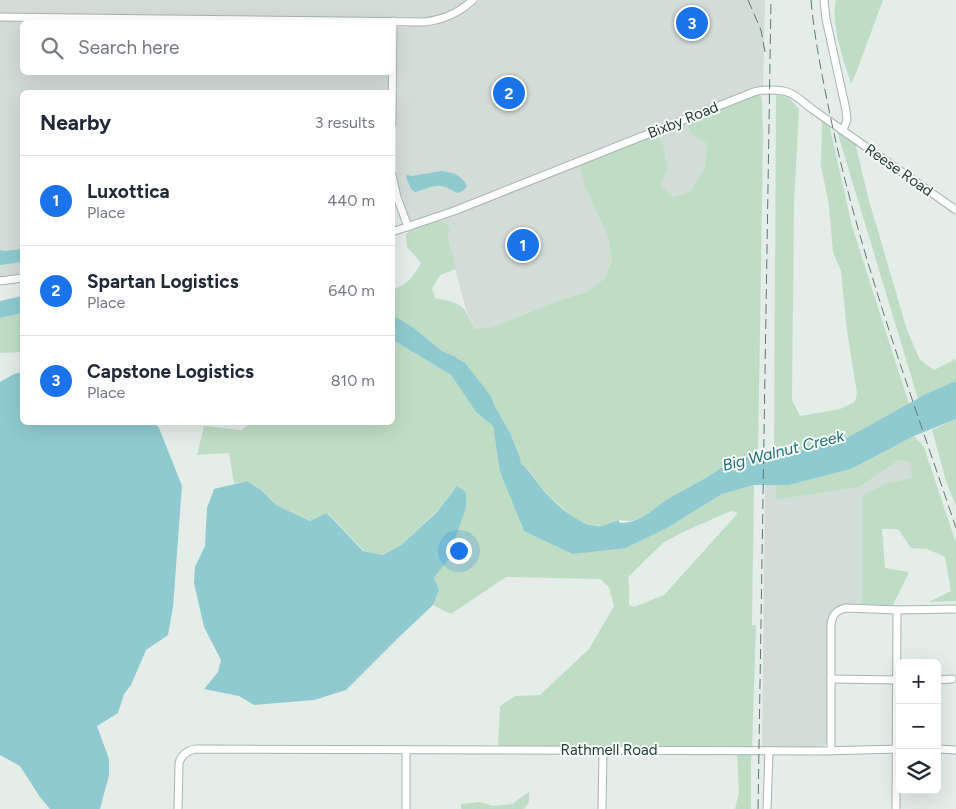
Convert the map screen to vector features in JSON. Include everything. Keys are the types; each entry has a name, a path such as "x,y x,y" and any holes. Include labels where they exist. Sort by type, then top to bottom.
{"street":[{"path":"395,22 424,22 443,19 473,0"},
{"path":"824,0 826,19 846,110 843,130"},
{"path":"0,16 234,20"},
{"path":"392,75 392,90"},
{"name":"Bixby Road","path":"395,231 454,211 758,90 781,90 791,93 843,130"},
{"name":"Reese Road","path":"843,130 956,210"},
{"path":"395,187 408,227"},
{"path":"0,281 20,278"},
{"path":"831,751 831,619 834,613 846,608 897,610 956,609"},
{"path":"897,610 898,659"},
{"path":"831,679 896,680"},
{"path":"941,680 952,680"},
{"name":"Rathmell Road","path":"178,809 179,763 186,752 195,749 769,751 896,749"},
{"path":"941,749 956,750"},
{"path":"406,750 406,809"},
{"path":"602,809 603,750"},
{"path":"767,809 769,751"},
{"path":"896,794 896,809"}],"shaded area":[{"path":"0,0 472,0 443,19 395,22 395,20 20,20 20,75 392,75 392,90 20,90 20,278 0,281"},
{"path":"479,0 765,0 763,88 692,135 707,144 705,167 690,192 673,197 660,185 587,191 608,237 612,259 605,278 586,292 563,299 493,327 475,329 466,310 446,234 432,221 413,229 397,182 397,27 439,24 471,9"},
{"path":"899,460 912,463 912,478 884,484 862,497 862,606 830,616 828,741 819,749 762,749 765,485 776,485 776,500 859,487"}],"green space":[{"path":"836,0 883,0 851,84 836,31"},
{"path":"758,93 761,96 763,137 758,455 730,461 711,475 686,488 645,517 631,521 616,520 605,525 594,526 575,519 549,496 529,470 521,464 520,458 464,362 442,351 414,328 395,316 395,289 406,283 421,263 407,247 406,234 430,222 441,221 446,223 450,230 447,234 456,269 440,275 432,289 435,298 461,306 475,329 493,327 563,299 586,292 605,278 612,259 608,237 587,191 580,169 585,162 652,135 658,135 663,145 668,169 660,185 673,197 690,192 705,167 707,144 692,135 686,122"},
{"path":"776,95 788,97 799,109 794,203 792,400 800,416 840,409 855,402 857,393 847,331 841,271 833,252 829,206 821,165 822,120 829,124 852,226 909,404 843,440 798,451 774,453"},
{"path":"837,131 855,142 868,197 907,330 920,360 934,370 956,359 956,381 918,399"},
{"path":"20,313 20,352 0,353 0,318"},
{"path":"395,341 451,375 476,412 493,426 500,472 524,531 626,548 667,528 722,494 754,485 752,625 756,625 752,749 498,748 500,706 515,696 540,695 589,649 614,606 609,587 600,579 506,577 451,614 433,605 439,590 434,578 448,560 457,486 436,512 401,545 383,555 364,551 328,513 311,521 276,505 261,490 247,481 234,483 229,453 197,455 204,426 241,430 248,425 395,425","holes":["731,511 738,513 664,595 634,607 629,605 628,577 663,543"]},
{"path":"956,419 956,506 946,481 932,430"},
{"path":"914,436 924,447 956,543 956,601 929,602 951,591 945,557 927,549 911,548 898,529 882,529 885,568 909,572 892,607 862,606 862,496 884,484 912,478 911,463 899,460 859,487 776,500 776,485 789,485 851,469"},
{"path":"737,755 751,755 751,809 735,809 739,793"},
{"path":"529,792 529,802 524,809 461,809 461,804 479,802 493,806 512,804"}],"water":[{"path":"441,171 456,175 467,186 463,191 457,193 441,186 415,192 411,189 406,177 407,175 412,176"},
{"path":"20,249 20,262 0,265 0,250"},
{"path":"20,296 20,313 0,318 0,301"},
{"path":"395,316 414,328 442,351 465,363 490,395 510,433 521,464 529,471 544,491 564,510 580,521 595,526 618,520 620,523 634,521 738,458 798,451 843,440 926,394 956,381 956,419 914,436 851,469 789,485 754,485 722,494 667,528 626,548 573,554 524,531 500,472 493,426 476,412 451,375 395,341"},
{"path":"20,372 20,425 156,425 159,428 182,486 173,607 168,635 146,650 131,685 124,694 118,713 97,726 109,759 109,775 100,809 50,809 20,766 0,755 0,382"},
{"path":"247,481 261,490 276,505 310,521 327,513 363,551 383,555 401,545 436,513 457,486 466,492 466,507 448,560 434,578 439,590 433,605 346,690 314,700 254,705 239,696 204,689 218,672 221,660 204,627 194,583 195,567 205,546 207,508 214,489"}],"railway":[{"path":"748,0 761,30 765,52"},
{"path":"758,809 771,0"},
{"path":"811,0 828,105 854,213 902,371 956,528"}],"place":[{"name":"Capstone Logistics","path":"692,23"},
{"name":"Spartan Logistics","path":"509,93"},
{"name":"Luxottica","path":"523,245"}],"water label":[{"name":"Big Walnut Creek","path":"783,450"}]}
